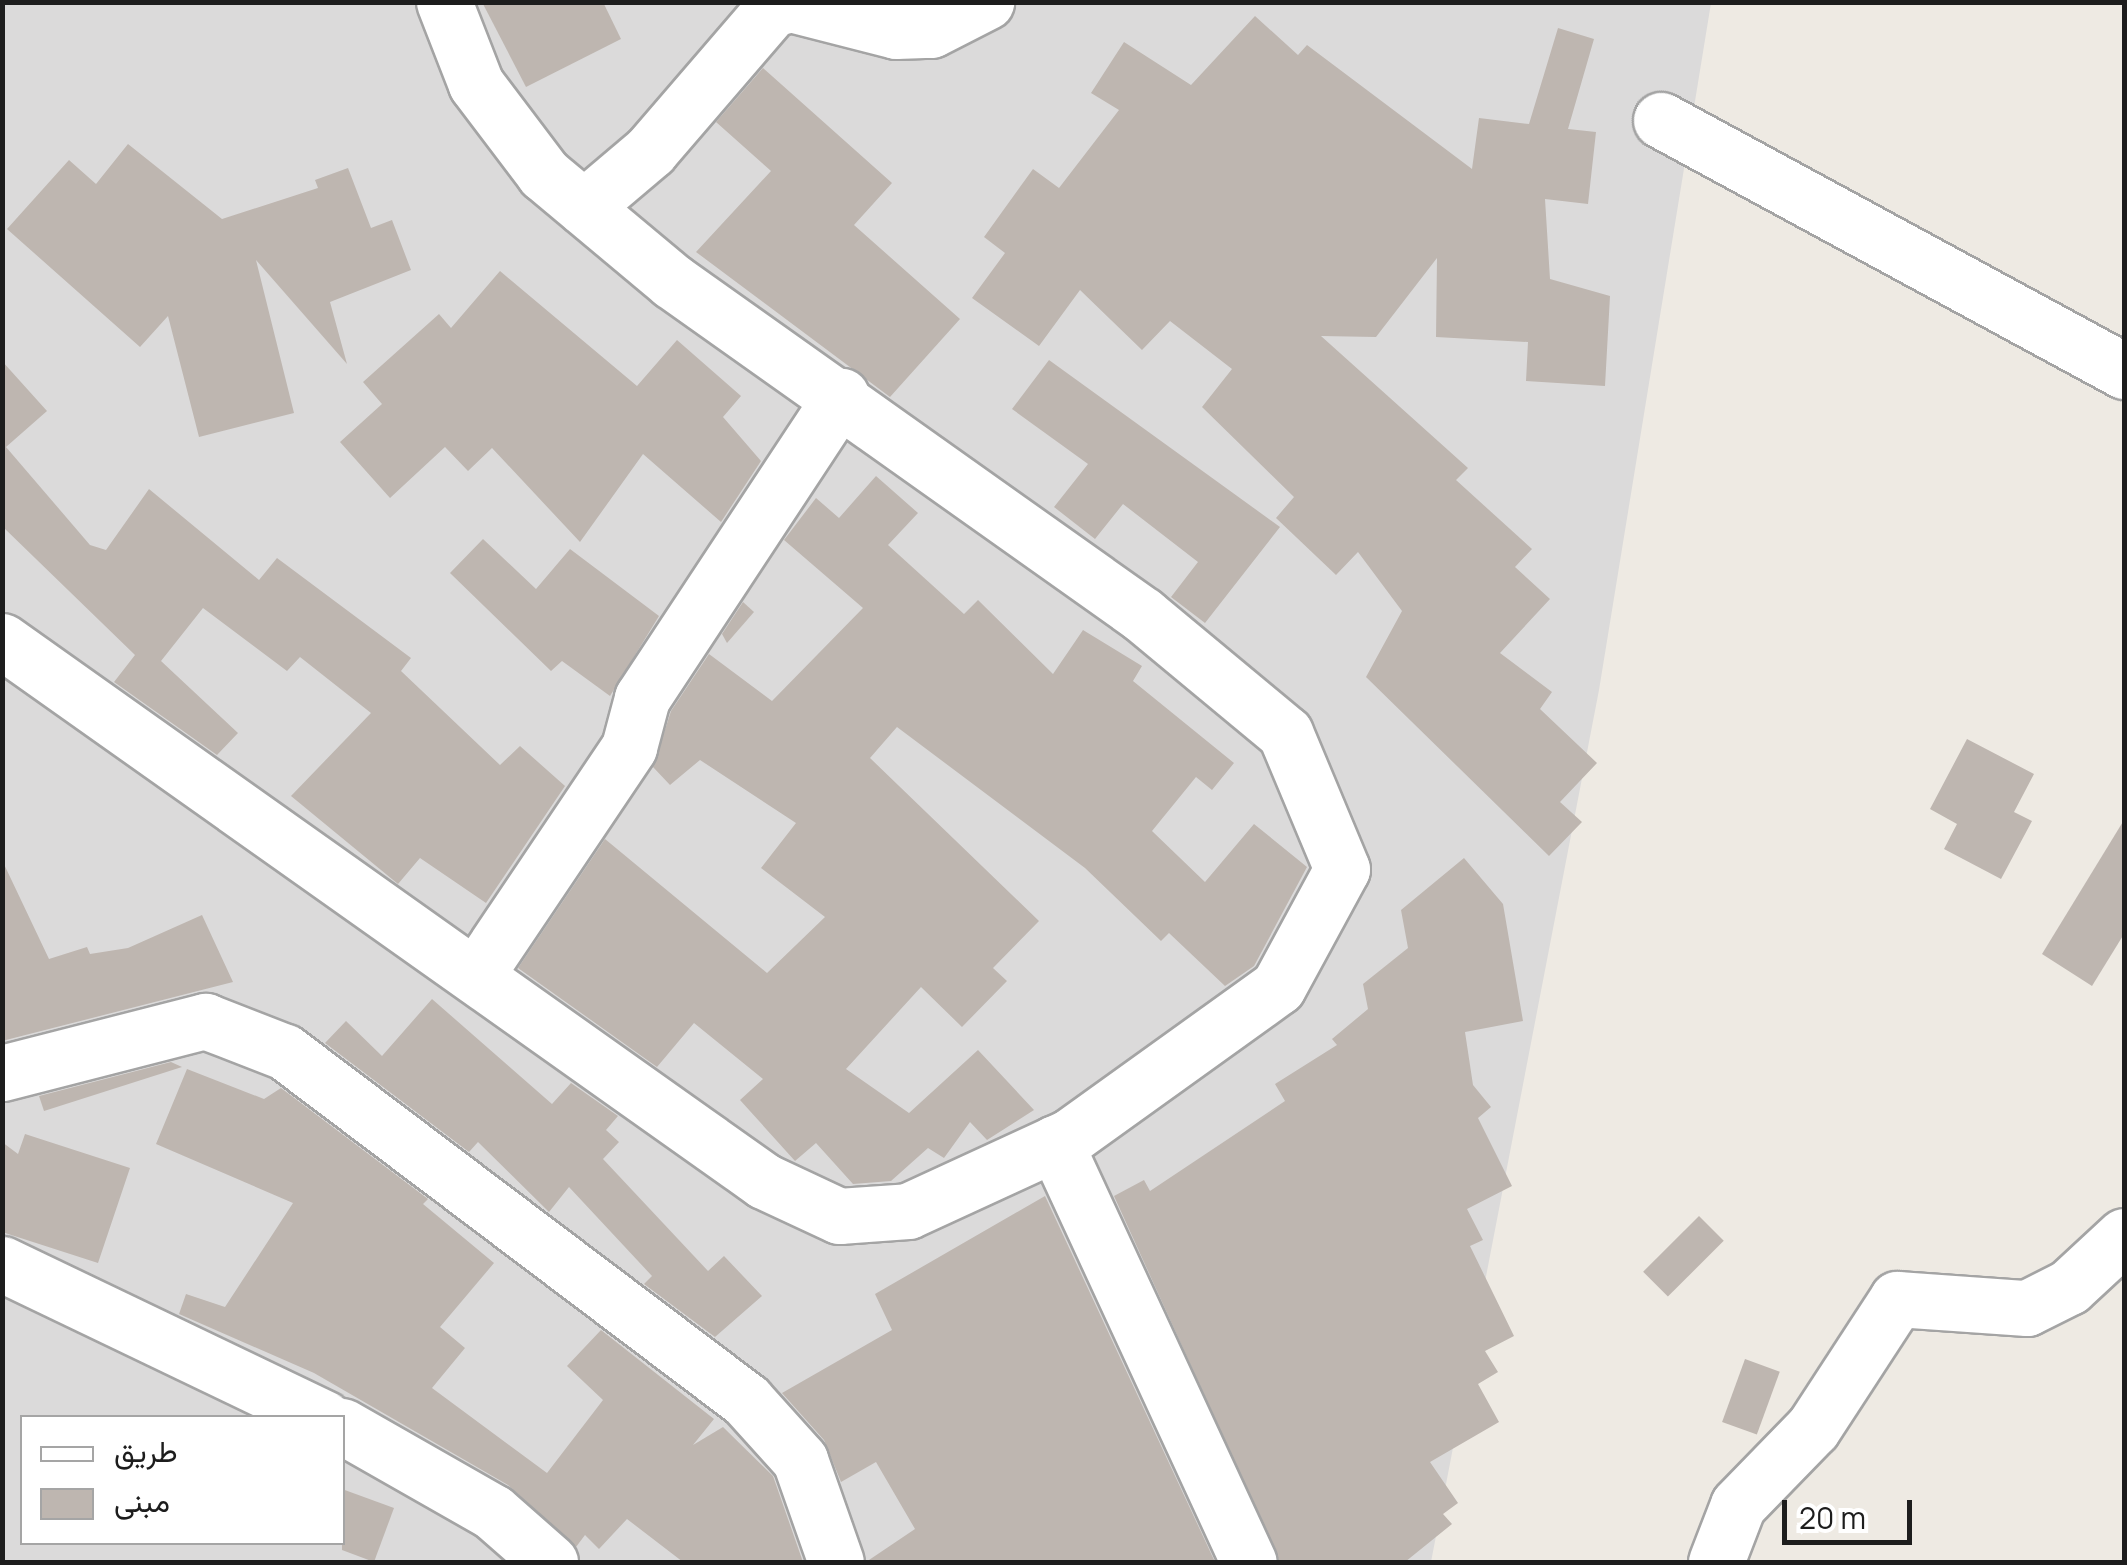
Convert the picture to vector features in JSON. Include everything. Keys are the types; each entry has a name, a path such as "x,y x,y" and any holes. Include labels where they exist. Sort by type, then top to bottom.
{"street":[{"path":"2,641 478,972 764,1181 839,1216 908,1211 1055,1143 1278,987 1342,869 1284,733 1143,614 841,396 672,281 544,174 476,84 444,2"},
{"path":"584,208 650,152 772,9 791,4 914,31 986,2"},
{"path":"1660,120 2124,371"},
{"path":"478,972 629,747 642,698 690,621 841,396"},
{"path":"2,1074 205,1020 285,1052 746,1400 800,1460 836,1562"},
{"path":"1055,1143 1249,1562"},
{"path":"1716,1562 1738,1506 1813,1428 1897,1300 1923,1294 2027,1308 2069,1287 2124,1236"},
{"path":"2,1264 318,1415"},
{"path":"345,1428 493,1512 550,1562"}],"shaded area":[{"path":"3,3 1711,3 1599,690 1431,1562 3,1562"}],"building":[{"path":"482,2 603,2 621,39 526,87"},
{"path":"1255,16 1298,55 1307,45 1472,169 1479,118 1529,124 1558,28 1594,39 1568,129 1596,132 1588,204 1545,199 1550,279 1610,296 1605,386 1526,381 1528,342 1436,337 1437,258 1376,337 1321,336 1468,468 1456,480 1532,549 1515,567 1550,599 1500,653 1552,692 1540,709 1597,763 1560,802 1582,822 1549,856 1366,677 1402,611 1358,552 1336,575 1276,518 1294,497 1202,407 1232,369 1170,321 1142,350 1080,290 1039,346 972,298 1005,253 984,237 1033,169 1059,188 1119,110 1091,93 1124,42 1191,85"},
{"path":"763,68 892,183 854,225 960,319 890,397 696,252 771,171 716,122"},
{"path":"128,144 222,219 318,188 315,180 348,168 371,228 392,220 411,270 330,302 347,364 256,260 294,413 199,437 168,316 140,347 7,229 69,160 96,184"},
{"path":"500,271 637,386 677,340 741,396 723,417 761,461 721,522 643,454 580,542 492,448 468,471 445,447 390,498 340,442 382,404 363,382 439,314 451,328"},
{"path":"1049,360 1280,527 1205,623 1171,597 1198,562 1123,504 1095,539 1054,507 1088,464 1012,409"},
{"path":"2,361 47,411 6,447 90,545 106,550 149,489 259,580 277,558 411,658 401,671 500,765 520,746 565,786 486,903 420,858 398,884 291,796 371,713 300,657 287,671 203,608 161,661 238,733 217,755 114,682 135,655 2,526"},
{"path":"876,476 918,513 888,545 964,614 978,600 1053,674 1083,630 1142,666 1133,681 1234,763 1212,790 1196,777 1152,831 1205,882 1254,824 1307,867 1254,966 1225,986 1169,933 1161,941 1085,868 897,727 870,758 1039,921 993,968 1007,981 962,1027 921,987 846,1069 909,1113 978,1050 1034,1110 987,1140 970,1122 944,1158 928,1148 891,1181 853,1184 816,1143 795,1161 740,1100 763,1079 694,1023 657,1067 518,968 605,839 767,973 825,917 761,868 796,823 700,760 670,785 653,767 671,711 709,654 772,701 863,608 784,540 816,498 839,518"},
{"path":"483,539 536,589 570,549 659,616 610,696 562,661 551,671 450,573"},
{"path":"743,602 754,612 727,643 722,634"},
{"path":"1967,739 2034,774 2014,812 2032,821 2001,879 1944,849 1957,824 1930,809"},
{"path":"2124,820 2124,934 2092,986 2042,954"},
{"path":"1464,858 1503,904 1523,1021 1465,1032 1473,1085 1491,1107 1478,1118 1512,1186 1467,1209 1483,1240 1470,1246 1514,1336 1485,1351 1498,1372 1478,1384 1499,1422 1430,1462 1458,1503 1443,1514 1452,1524 1405,1562 1280,1562 1114,1196 1144,1180 1150,1191 1285,1101 1275,1084 1337,1045 1332,1039 1368,1009 1363,984 1408,948 1401,910"},
{"path":"2,860 49,959 87,947 90,954 128,948 202,915 233,982 2,1041"},
{"path":"432,999 552,1104 571,1083 618,1116 606,1130 619,1142 603,1159 708,1271 724,1256 762,1296 715,1337 644,1284 652,1276 569,1187 549,1212 478,1142 469,1152 325,1043 346,1021 382,1056"},
{"path":"171,1062 182,1067 44,1111 39,1096"},
{"path":"187,1069 264,1099 281,1088 428,1199 423,1204 494,1263 440,1327 465,1348 432,1388 547,1473 603,1400 567,1366 601,1330 714,1419 693,1445 723,1427 773,1476 803,1562 683,1562 627,1519 599,1549 585,1535 576,1547 508,1485 314,1373 179,1314 186,1294 225,1307 293,1203 156,1144"},
{"path":"25,1134 130,1168 98,1263 2,1232 2,1142 18,1154"},
{"path":"1045,1196 1215,1562 866,1562 915,1529 876,1462 841,1482 824,1440 782,1393 892,1330 875,1294"},
{"path":"1699,1216 1724,1241 1668,1297 1643,1272"},
{"path":"1745,1359 1780,1372 1757,1435 1722,1422"},
{"path":"345,1490 394,1508 374,1562 342,1550"}]}
